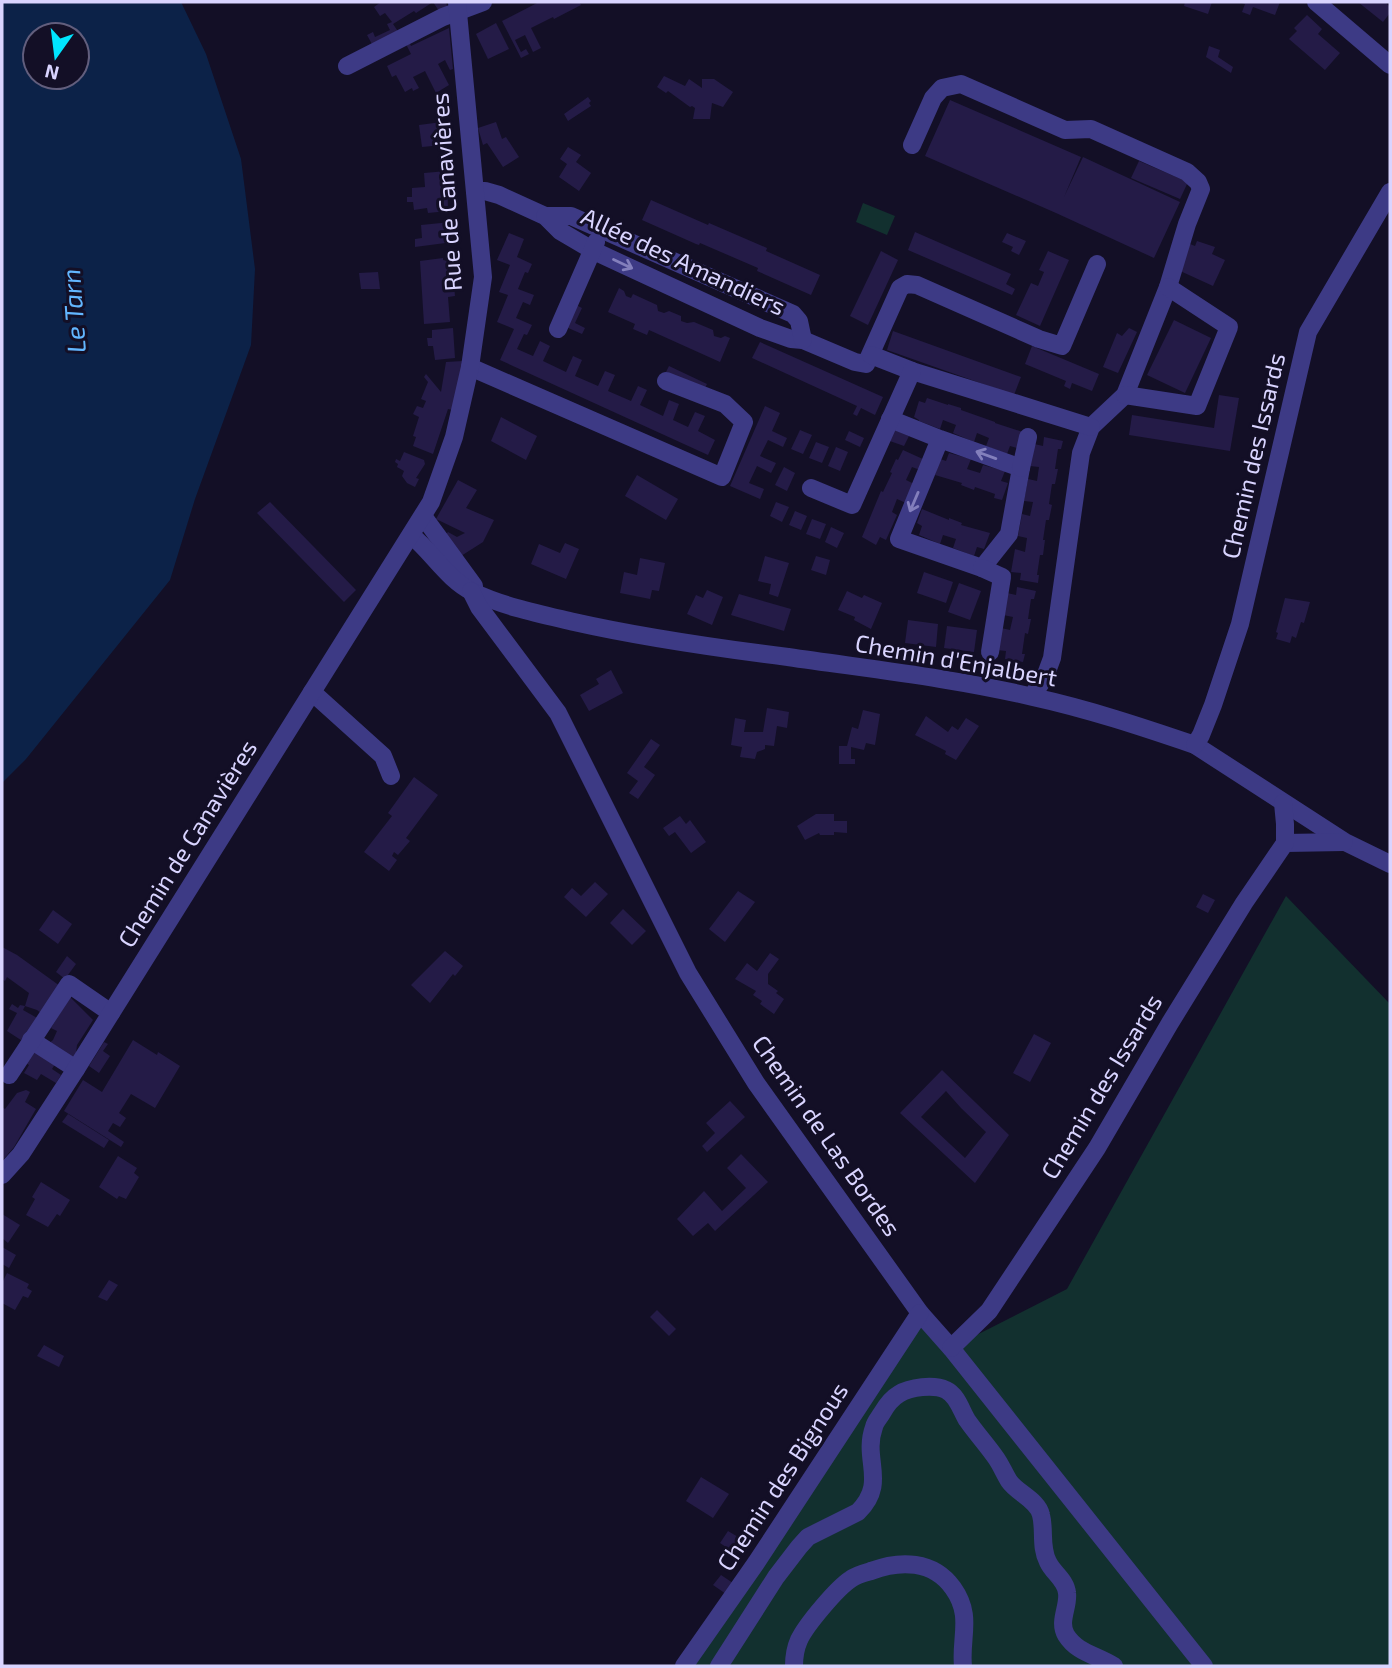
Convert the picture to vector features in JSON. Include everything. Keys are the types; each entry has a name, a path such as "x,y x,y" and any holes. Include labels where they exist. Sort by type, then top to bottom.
{"street":[{"path":"347,66 443,17 457,6 483,2"},
{"path":"1316,2 1390,65"},
{"name":"Rue de Canavières","path":"411,535 431,502 454,437 474,346 483,277 457,6"},
{"path":"912,145 933,98 942,88 961,84 1065,130 1091,129 1187,172 1198,182 1201,189 1186,224 1168,287 1125,395 1091,427 1081,453 1052,658 1045,677 1032,696"},
{"name":"Allée des Amandiers","path":"475,191 499,195 545,216 560,231 594,251 760,328 791,339 803,340 855,362 866,363 871,355 912,371 1091,427"},
{"name":"Chemin des Issards","path":"1195,745 1213,705 1240,624 1308,332 1390,192"},
{"path":"545,216 571,216 793,314 799,321 803,340"},
{"path":"558,329 594,251 600,228"},
{"path":"871,355 900,288 907,284 917,285 1039,339 1062,346 1097,264"},
{"path":"1125,395 1197,406 1220,350 1228,327 1168,287"},
{"path":"470,367 722,477 744,422 725,404 666,381"},
{"path":"811,488 852,505 912,371"},
{"path":"891,419 1021,468"},
{"path":"982,568 1009,534 1028,437"},
{"path":"940,439 899,539 1002,577 990,652"},
{"path":"423,516 476,593"},
{"name":"Chemin d'Enjalbert","path":"411,535 453,577 476,593 528,611 685,644 947,681 1032,696 1116,719 1195,745 1345,842 1390,864"},
{"name":"Chemin de Canavières","path":"2,1175 20,1154 76,1069 411,535"},
{"name":"Chemin de Las Bordes","path":"476,593 479,607 558,713 688,973 756,1083 920,1313 951,1348 1204,1666"},
{"path":"312,692 383,756 391,776"},
{"path":"1283,803 1285,844 1345,842"},
{"name":"Chemin des Issards","path":"951,1348 989,1311 1097,1148 1223,936 1285,844"},
{"path":"9,1074 69,984 111,1013"},
{"path":"31,1040 76,1069"},
{"name":"Chemin des Bignous","path":"684,1666 756,1563 920,1313"},
{"path":"719,1666 776,1577 808,1537 858,1512 864,1506 872,1493 874,1427 887,1405 899,1394 912,1388 925,1387 946,1390 955,1399 967,1420 998,1460 1014,1489 1041,1513 1044,1550 1048,1562 1064,1583 1067,1593 1064,1631 1072,1644 1114,1666"},
{"path":"794,1666 800,1637 831,1596 852,1578 886,1565 906,1563 932,1570 953,1589 966,1619 963,1666"}],"green space":[{"path":"863,203 895,216 887,235 856,222"},
{"path":"1286,896 1390,1004 1390,1666 684,1666 920,1313 951,1348 1067,1289"}],"water":[{"name":"Le Tarn","path":"2,2 181,2 206,54 241,159 255,269 251,345 195,499 170,580 26,759 2,783"}],"building":[{"path":"381,2 433,2 393,24 399,33 373,46 367,35 373,32 375,37 390,30 387,24 392,22 385,13 380,16 374,7"},
{"path":"433,2 446,2 447,6 439,11"},
{"path":"539,2 579,2 581,5 531,28 541,48 533,52 525,35 515,40 521,52 526,49 529,54 521,58 502,21"},
{"path":"1185,2 1212,2 1208,14 1184,6"},
{"path":"1239,2 1280,2 1275,15 1253,7 1250,15 1242,12 1245,4"},
{"path":"1358,2 1385,2 1390,7 1390,13 1383,22"},
{"path":"1307,15 1322,29 1318,34 1340,53 1325,70 1289,39 1297,31 1294,28"},
{"path":"496,23 509,49 488,59 476,34"},
{"path":"449,28 453,69 450,70 445,60 438,64 449,85 436,93 425,71 413,77 419,88 405,92 396,75 392,77 387,66 411,54 406,44 409,42 411,46"},
{"path":"1209,46 1220,50 1218,57 1233,67 1231,73 1206,57"},
{"path":"664,76 685,86 689,79 702,88 702,79 714,79 733,92 723,107 712,103 710,119 693,119 695,108 657,87"},
{"path":"588,97 591,106 568,121 564,114"},
{"path":"950,100 1081,157 1064,197 1083,157 1180,202 1154,258 925,156"},
{"path":"442,122 443,145 422,147 419,125"},
{"path":"496,122 502,139 506,137 519,157 503,167 487,143 483,145 478,128"},
{"path":"568,147 581,155 576,162 591,173 579,191 559,177 567,164 560,159"},
{"path":"1139,161 1188,182 1180,199 1131,178"},
{"path":"447,171 448,211 428,213 427,208 414,210 413,202 407,202 407,197 412,197 412,188 425,187 424,173"},
{"path":"651,200 767,248 766,251 820,275 811,295 757,271 758,268 642,220"},
{"path":"451,222 453,242 415,247 415,239 422,238 421,225"},
{"path":"915,232 1011,274 1006,284 1015,289 1012,295 908,250"},
{"path":"509,233 524,239 517,257 532,264 528,273 525,272 518,289 534,295 530,305 523,302 516,318 532,325 517,349 533,356 540,341 550,346 543,361 566,372 573,356 582,360 575,376 598,386 605,371 615,375 608,391 631,401 638,386 647,390 640,405 663,416 669,400 679,404 673,420 688,427 695,412 705,416 698,431 715,440 708,455 500,360 514,329 497,322 508,295 499,292 510,265 497,260"},
{"path":"1007,233 1026,241 1019,255 1011,251 1013,247 1002,242"},
{"path":"1197,241 1215,247 1212,254 1225,260 1213,286 1178,270 1190,244 1195,246"},
{"path":"881,251 898,260 868,325 850,316"},
{"path":"1048,251 1069,260 1040,326 1016,315 1031,283 1038,286 1044,272 1039,270"},
{"path":"443,258 452,262 456,286 455,296 448,297 450,322 424,324 420,261"},
{"path":"378,272 380,289 361,289 359,273"},
{"path":"619,288 626,296 631,298 633,294 657,305 658,311 669,311 681,316 681,321 694,322 713,330 714,336 730,338 720,362 649,330 647,335 633,329 635,324 608,312"},
{"path":"576,305 582,308 575,323 585,328 582,334 566,327"},
{"path":"1174,320 1211,338 1185,393 1147,375"},
{"path":"453,328 455,358 435,360 433,346 428,346 427,338 432,338 432,330"},
{"path":"1129,328 1137,332 1118,373 1103,367 1117,333 1122,336"},
{"path":"893,331 1021,377 1014,395 887,350"},
{"path":"760,342 883,397 875,415 861,408 857,416 853,414 857,406 752,358"},
{"path":"1032,346 1099,374 1092,391 1072,383 1070,389 1064,386 1066,381 1025,364"},
{"path":"463,361 452,410 448,409 433,454 413,446 419,417 413,414 417,406 423,408 426,401 421,399 428,382 424,377 426,374 441,392 446,362"},
{"path":"669,366 707,384 704,390 666,372"},
{"path":"1219,395 1239,398 1230,451 1129,435 1132,415 1214,428"},
{"path":"927,398 1023,432 1017,448 1010,446 1007,454 986,446 989,438 977,433 974,442 953,433 956,425 943,420 940,429 919,421 914,417 919,401 925,403"},
{"path":"765,406 780,413 772,431 787,438 783,447 768,440 760,456 776,463 771,473 757,466 749,483 764,489 760,499 730,486"},
{"path":"501,417 537,436 526,460 491,441"},
{"path":"892,429 909,436 904,446 887,440"},
{"path":"800,430 812,435 803,454 791,449"},
{"path":"849,431 864,438 860,447 845,440"},
{"path":"1044,437 1063,441 1061,449 1058,449 1055,469 1058,469 1055,484 1052,484 1049,504 1052,505 1049,520 1046,520 1038,583 1020,580 1021,573 1011,572 1015,549 1025,552 1027,538 1018,536 1022,514 1030,516 1033,502 1024,501 1028,479 1037,481 1039,467 1030,466 1034,444 1043,446"},
{"path":"816,442 829,447 822,463 809,458"},
{"path":"836,447 848,452 840,471 828,466"},
{"path":"903,450 925,460 920,470 912,467 906,480 914,484 906,503 897,499 892,512 897,515 886,540 880,537 876,545 862,537 896,459 898,460"},
{"path":"404,452 424,460 425,464 416,478 419,479 415,487 407,483 402,476 404,471 397,467 395,462 396,459 400,461"},
{"path":"949,453 971,459 967,469 980,473 983,465 1005,471 1001,481 1008,483 1002,500 994,498 995,494 975,487 974,490 961,485 962,483 935,475 940,459 946,461"},
{"path":"784,467 795,473 787,491 775,485"},
{"path":"637,475 678,499 666,520 625,496"},
{"path":"458,480 477,490 466,508 494,520 483,542 461,556 445,535 448,532 457,537 465,533 436,519"},
{"path":"270,502 356,590 344,602 257,513"},
{"path":"776,502 789,507 782,522 770,516"},
{"path":"922,509 962,523 961,525 990,533 984,549 977,547 974,556 953,548 956,539 943,535 940,544 919,535 922,526 917,523"},
{"path":"795,511 807,516 801,530 789,525"},
{"path":"812,519 826,524 820,539 806,534"},
{"path":"831,527 844,533 837,548 825,542"},
{"path":"565,543 579,549 566,579 531,564 539,544 560,553"},
{"path":"765,556 789,563 778,597 769,594 771,584 758,581"},
{"path":"816,556 830,560 826,575 811,570"},
{"path":"640,558 665,563 659,591 652,590 650,599 620,593 624,572 637,575"},
{"path":"924,572 953,582 946,603 917,593"},
{"path":"959,583 981,591 970,620 948,612"},
{"path":"1017,587 1036,591 1034,599 1031,599 1028,619 1031,619 1028,634 1025,633 1023,662 1005,659 1006,651 997,650 1001,628 1010,630 1013,617 1003,615 1007,593 1016,595"},
{"path":"707,590 723,597 712,625 687,614 696,595 703,598"},
{"path":"847,591 882,603 871,629 854,620 855,617 838,610"},
{"path":"739,594 791,609 784,631 731,615"},
{"path":"1285,598 1310,602 1304,623 1301,622 1296,638 1292,636 1290,643 1276,639"},
{"path":"908,620 938,624 936,647 905,643"},
{"path":"947,626 977,630 974,652 944,648"},
{"path":"611,670 623,693 589,711 580,695 599,684 596,679"},
{"path":"767,708 789,712 787,728 777,726 774,746 765,745 765,749 757,752 755,759 740,757 742,747 731,745 735,718 746,720 744,732 763,732"},
{"path":"863,710 880,714 875,745 866,743 864,750 851,747 851,759 855,759 855,764 839,764 839,746 847,746 852,727 858,729"},
{"path":"926,716 948,732 952,726 958,730 966,718 979,726 956,760 945,754 946,751 915,735"},
{"path":"651,739 660,745 644,767 655,775 638,799 629,793 638,781 627,773"},
{"path":"414,777 438,795 406,838 410,841 398,855 394,852 392,856 397,860 389,871 364,852 392,816 388,813"},
{"path":"816,814 834,814 834,821 847,821 847,833 819,833 805,840 797,826"},
{"path":"680,816 686,824 690,820 706,842 691,853 675,832 669,836 663,828"},
{"path":"595,882 608,894 586,917 564,897 572,888 581,896"},
{"path":"738,891 755,902 725,942 709,929"},
{"path":"1203,894 1215,900 1208,913 1196,907"},
{"path":"623,909 646,931 632,945 610,923"},
{"path":"53,910 72,924 58,944 39,930"},
{"path":"2,947 60,986 42,1014 25,1006 29,993 7,977 5,981 2,979"},
{"path":"445,951 463,966 455,976 453,974 430,1003 411,985"},
{"path":"770,953 779,959 768,974 768,984 784,999 774,1014 760,1004 762,1001 753,995 756,991 735,979 747,963 757,971"},
{"path":"67,956 76,964 65,979 56,972"},
{"path":"70,997 93,1020 77,1045 71,1062 46,1046 53,1040 57,1031 51,1028"},
{"path":"12,1004 18,1008 20,1005 25,1006 23,1010 39,1019 24,1042 7,1031 17,1013 9,1009"},
{"path":"1034,1034 1051,1043 1030,1082 1013,1073"},
{"path":"133,1040 180,1066 155,1108 131,1094 119,1113 126,1118 120,1127 113,1123 108,1131 124,1142 121,1147 64,1111 83,1080 102,1092"},
{"path":"104,1042 108,1044 103,1051 110,1056 99,1073 89,1066"},
{"path":"30,1047 57,1061 52,1069 61,1075 56,1083 41,1074 37,1080 24,1073 29,1065 22,1060"},
{"path":"942,1070 1009,1135 975,1183 900,1113","holes":["946,1091 986,1132 965,1158 921,1117"]},
{"path":"26,1090 30,1092 25,1102 36,1109 14,1147 2,1161 2,1107 5,1109 17,1093"},
{"path":"730,1101 745,1117 707,1152 702,1146 715,1133 706,1123"},
{"path":"68,1114 109,1140 104,1148 62,1122"},
{"path":"741,1154 768,1182 715,1231 708,1223 693,1236 677,1219 704,1191 722,1211 746,1188 727,1168"},
{"path":"118,1156 137,1168 134,1173 139,1177 126,1199 119,1196 117,1199 99,1187"},
{"path":"41,1182 70,1200 60,1216 57,1214 48,1227 26,1215"},
{"path":"2,1214 20,1225 8,1243 2,1238"},
{"path":"2,1247 16,1255 9,1268 2,1264"},
{"path":"7,1273 29,1284 27,1288 32,1291 28,1298 23,1296 15,1310 2,1303 2,1283"},
{"path":"109,1280 118,1285 107,1301 98,1297"},
{"path":"657,1310 676,1329 669,1336 650,1317"},
{"path":"44,1345 64,1356 59,1367 37,1356"},
{"path":"701,1477 729,1494 713,1518 686,1501"},
{"path":"728,1531 743,1540 735,1553 720,1543"},
{"path":"721,1575 733,1583 726,1594 713,1585"}]}
